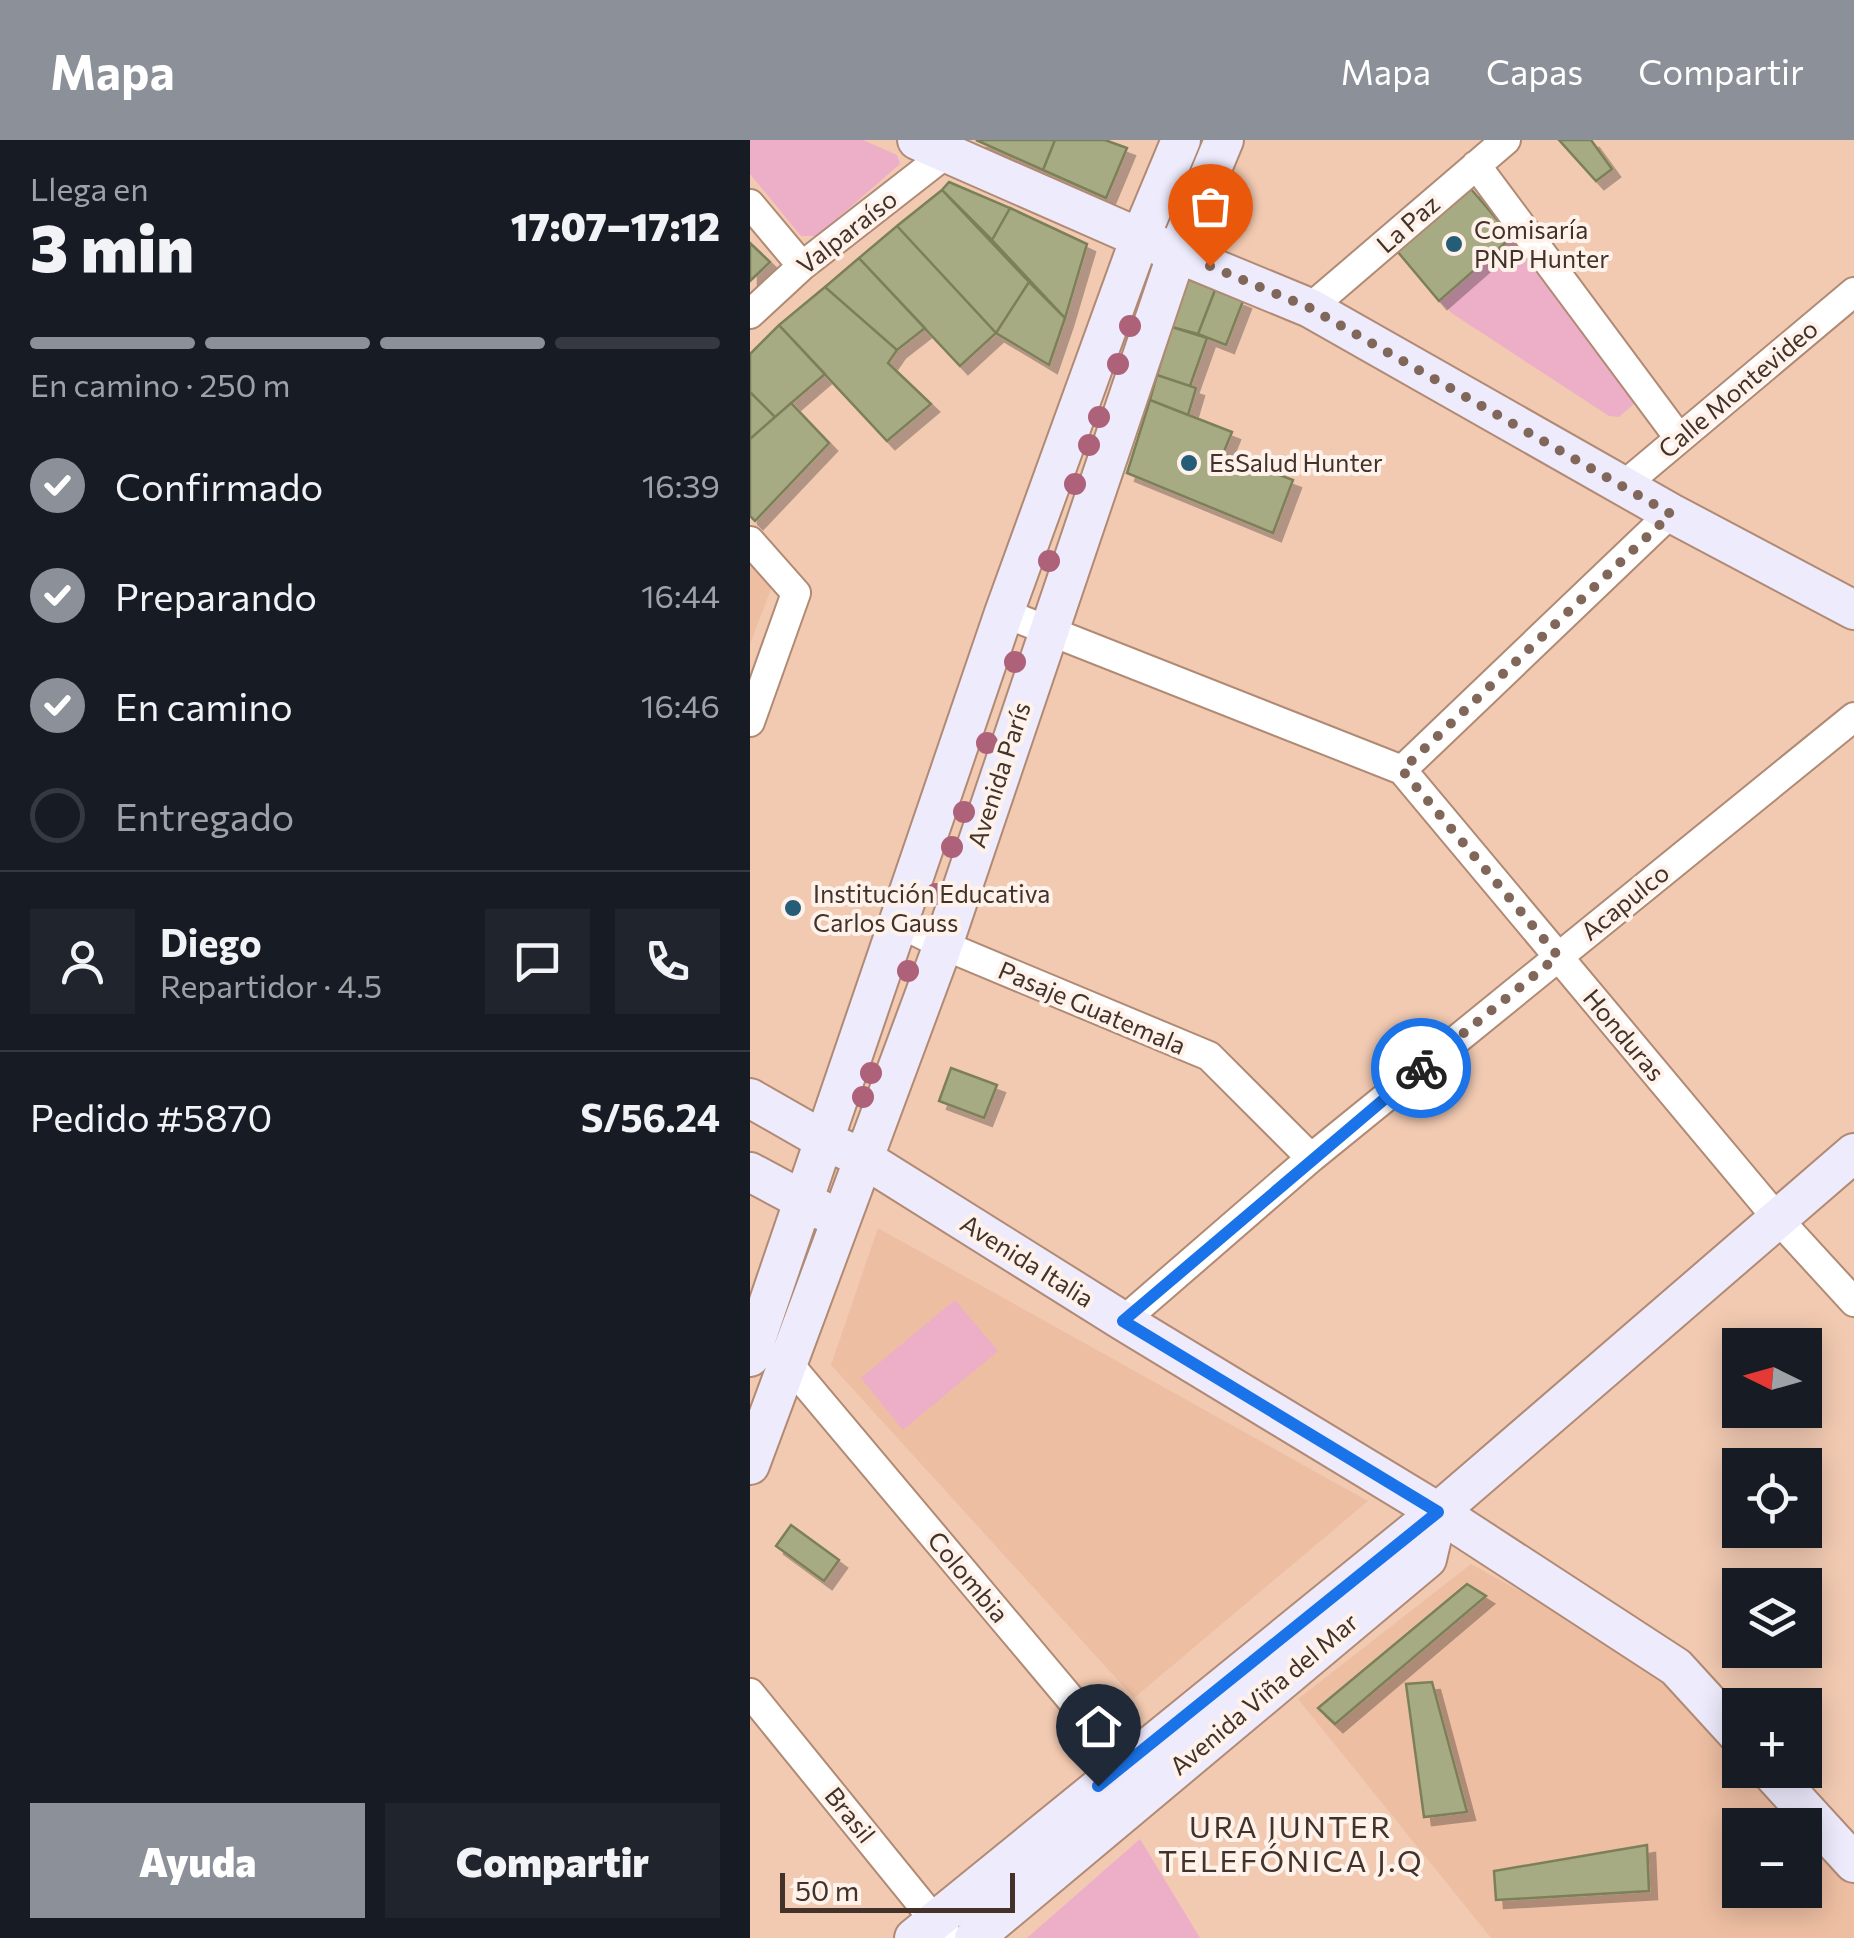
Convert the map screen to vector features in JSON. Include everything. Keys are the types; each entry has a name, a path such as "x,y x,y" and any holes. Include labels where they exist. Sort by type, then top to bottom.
{"street":[{"name":"Avenida París","path":"750,1357 1004,613 1140,238 1181,140"},
{"name":"Avenida París","path":"750,1466 943,945 1177,253 1224,140"},
{"name":"La Paz","path":"1310,308 1506,140"},
{"path":"932,147 1310,308 1671,514 1854,610"},
{"name":"Valparaíso","path":"750,314 932,147"},
{"path":"1476,165 1680,438"},
{"path":"750,204 802,266"},
{"name":"Calle Montevideo","path":"1623,486 1854,292"},
{"path":"1402,770 1671,514"},
{"path":"750,542 796,594 750,722"},
{"name":"Honduras","path":"1004,613 1402,770 1777,1218 1854,1302"},
{"name":"Acapulco","path":"1123,1321 1312,1158 1854,717"},
{"name":"Pasaje Guatemala","path":"899,923 1210,1056 1312,1158"},
{"name":"Avenida Italia","path":"750,1098 863,1158 1438,1512 1676,1667 1722,1718"},
{"path":"1438,1512 1854,1152"},
{"path":"750,1172 843,1222"},
{"name":"Colombia","path":"788,1363 1137,1777"},
{"name":"Avenida Viña del Mar","path":"933,1932 1427,1558 1438,1512"},
{"name":"Brasil","path":"750,1693 933,1932"},
{"name":"Avenida Viña del Mar","path":"974,1938 1137,1777"},
{"path":"1786,1788 1854,1864"}],"shaded area":[{"path":"750,140 863,140 897,155 900,164 817,236 801,236 750,174"},
{"path":"1512,237 1649,391 1619,417 1609,416 1439,301"},
{"path":"750,558 773,584 750,644"},
{"path":"878,1228 1368,1501 1134,1698 831,1365"},
{"path":"955,1300 998,1351 903,1430 861,1378"},
{"path":"1471,1564 1656,1667 1722,1735 1722,1788 1774,1788 1792,1808 1722,1808 1722,1908 1822,1908 1822,1840 1854,1874 1854,1938 1491,1938 1298,1699"},
{"path":"1140,1839 1200,1938 1027,1938"}],"building":[{"path":"976,140 1055,140 1043,170"},
{"path":"1055,140 1105,140 1127,148 1106,198 1043,170"},
{"path":"1559,140 1591,140 1612,169 1596,181"},
{"path":"949,182 1010,208 992,240 942,190"},
{"name":"Comisaría PNP Hunter","path":"1471,189 1512,237 1439,301 1397,251"},
{"path":"942,190 1029,282 996,333 897,226"},
{"path":"1010,208 1087,244 1065,318 992,240"},
{"path":"897,226 996,333 960,366 859,258"},
{"path":"750,243 770,262 750,281"},
{"path":"859,258 925,328 897,350 825,287"},
{"path":"1188,279 1215,290 1198,334 1172,327"},
{"path":"1029,282 1065,318 1049,365 996,333"},
{"path":"825,287 897,350 888,363 931,404 887,441 779,325"},
{"path":"1215,290 1243,301 1226,345 1198,334"},
{"path":"779,325 825,374 775,417 750,392 750,354"},
{"path":"1172,327 1207,338 1190,386 1157,375"},
{"path":"1157,375 1196,388 1188,415 1150,400"},
{"path":"750,392 775,417 750,439"},
{"name":"EsSalud Hunter","path":"1150,400 1232,432 1223,454 1293,480 1273,533 1127,473"},
{"path":"791,403 829,443 755,521 750,516 750,439"},
{"path":"951,1068 997,1085 984,1118 939,1101"},
{"path":"791,1525 839,1560 824,1581 776,1546"},
{"path":"1467,1584 1486,1596 1335,1724 1318,1708"},
{"path":"1432,1682 1467,1812 1424,1817 1406,1684"},
{"path":"1647,1845 1649,1891 1496,1900 1494,1871"}],"way so far":[{"path":"1210,266 1310,308 1671,514 1402,770 1558,956 1421,1068"}],"place":[{"name":"Comisaría PNP Hunter","path":"1454,244"},
{"name":"EsSalud Hunter","path":"1189,463"},
{"name":"Institución Educativa Carlos Gauss","path":"793,908"}],"district":[{"name":"URA JUNTER TELEFÓNICA J.Q","path":"1291,1845"}],"route":[{"path":"1098,1786 1438,1512 1123,1321 1421,1068"}]}
